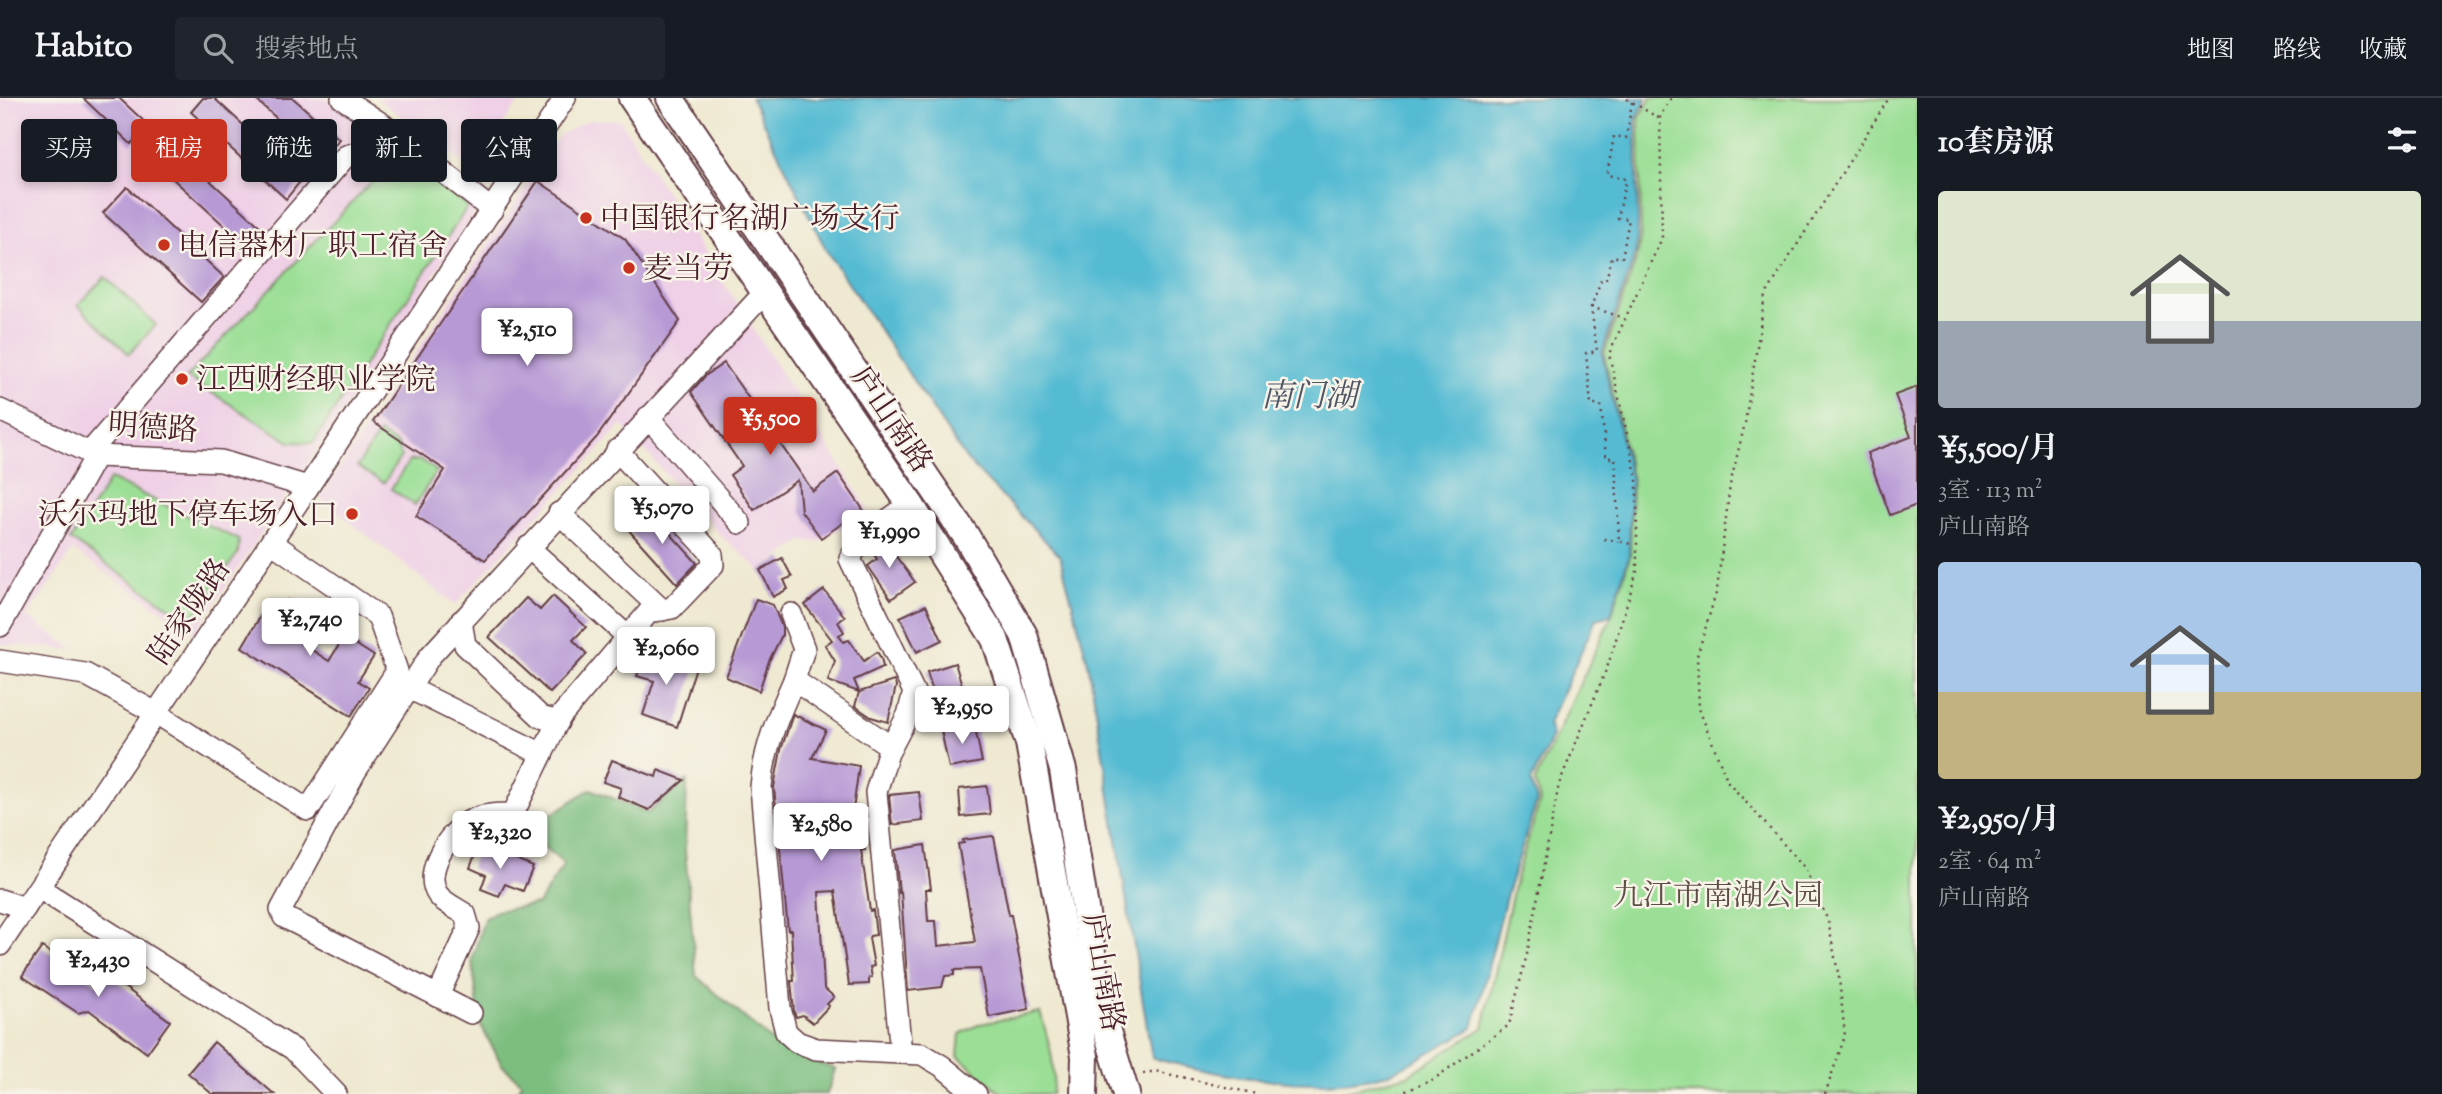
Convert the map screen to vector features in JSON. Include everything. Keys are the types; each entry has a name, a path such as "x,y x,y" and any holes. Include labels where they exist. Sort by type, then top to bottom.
{"main road":[{"name":"庐山南路","path":"632,98 910,504 995,639 1029,743 1085,1056 1084,1094"},
{"name":"庐山南路","path":"670,98 967,536 1024,635 1063,770 1102,1015 1124,1087"}],"street":[{"path":"342,98 372,119"},
{"name":"陆家陇路","path":"0,945 565,98"},
{"path":"0,626 93,454 346,156 351,154"},
{"path":"447,175 492,210"},
{"path":"471,1013 285,917 281,910 355,772 430,656 765,291"},
{"name":"明德路","path":"0,410 93,454 221,461 308,487"},
{"path":"648,417 740,523"},
{"path":"438,996 469,928 465,914 441,899 436,892 433,881 436,861 455,832 471,820 492,814 513,814 558,722 649,612 672,608 713,565 712,554 617,450"},
{"path":"901,1053 876,792 891,747 908,715 914,692 850,559 869,534 910,504"},
{"path":"559,513 662,610"},
{"path":"0,661 85,674 156,713 309,810 397,671 377,616 271,542"},
{"path":"528,547 628,637"},
{"path":"791,614 804,649 794,680 768,740 761,787 780,1008 786,1032 797,1042 816,1049 922,1054 943,1066 976,1094"},
{"path":"461,621 465,645 541,717 558,722"},
{"path":"794,680 891,747"},
{"path":"410,688 542,754"},
{"path":"39,888 293,1049 336,1094"},
{"path":"0,900 25,908"}],"path":[{"path":"1399,1094 1434,1079 1508,1026 1527,954 1559,784 1608,665 1637,571 1633,545 1637,479 1609,354 1662,238 1660,119 1671,98"},
{"path":"1825,1094 1845,1036 1839,978 1828,922 1805,868 1728,782 1699,709 1698,656 1717,590 1730,485 1745,423 1765,296 1889,98"},
{"path":"1627,99 1660,119"},
{"path":"1619,541 1615,458 1605,458 1601,405 1591,405 1586,353 1597,351 1591,307 1601,280 1606,280 1612,256 1622,258 1629,219 1618,218 1626,179 1607,175 1614,136 1626,138 1632,102"},
{"path":"1591,307 1624,318"},
{"path":"1604,539 1633,545"},
{"path":"1124,1087 1155,1071 1256,1094"}],"shaded area":[{"name":"江西财经职业学院","path":"0,98 325,98 354,119 351,119 351,182 442,182 478,208 195,633 73,550 27,617 75,650 0,644"},
{"path":"376,98 522,98 507,119 461,119 461,161 447,150 447,119 404,119"},
{"path":"589,120 620,120 868,509 819,542 802,541 760,570 720,535 622,425 455,605 320,498 529,182 557,182 557,140 560,135"}],"green space":[{"name":"九江市南湖公园","path":"1651,98 1917,98 1917,1094 1335,1094 1408,1075 1483,1028 1515,882 1540,801 1535,781 1612,615 1630,556 1632,480 1604,354 1638,254 1641,231 1639,119"},
{"path":"371,182 435,182 468,206 313,443 290,442 187,377"},
{"path":"105,277 156,325 129,354 78,305"},
{"path":"379,433 398,445 401,456 384,483 357,467"},
{"path":"421,460 437,471 415,505 391,489 409,461"},
{"path":"110,479 239,540 238,553 190,621 71,540"},
{"path":"687,780 685,850 696,976 780,1048 835,1069 827,1094 516,1094 522,1083 502,1065 480,1024 472,960 484,919 496,911 538,904 564,864 530,835 541,821 591,789 648,813"},
{"path":"1040,1012 1053,1062 1052,1094 1003,1094 958,1056 960,1034 980,1024"}],"water":[{"name":"南门湖","path":"751,98 1647,98 1636,120 1636,252 1602,353 1631,480 1629,556 1611,615 1596,619 1548,724 1552,736 1531,782 1537,801 1506,897 1473,1028 1388,1074 1331,1083 1240,1077 1152,1058 1089,667 1060,556 966,459 826,250"}],"building":[{"path":"83,98 119,98 142,119 131,119 131,144 117,131 117,119 105,119"},
{"path":"203,98 214,98 241,123 241,158 227,145 227,119 199,119 191,112"},
{"path":"254,98 293,98 317,119 277,119"},
{"name":"电信器材厂职工宿舍","path":"176,182 212,182 264,230 249,248"},
{"path":"267,182 300,182 286,199"},
{"path":"537,182 625,239 680,321 597,437 485,560 416,516 445,470 373,422"},
{"name":"电信器材厂职工宿舍","path":"127,187 224,277 201,302 103,213"},
{"path":"724,363 813,491 838,473 869,518 864,527 855,527 849,519 821,538 801,511 798,480 754,510 730,475 742,466 691,392 705,376"},
{"path":"1917,387 1917,505 1890,515 1867,453 1911,437 1895,395"},
{"path":"647,508 697,563 677,584 626,527"},
{"path":"883,539 915,582 891,599 868,566 877,559 870,549 874,540"},
{"path":"782,558 792,577 784,580 788,589 773,597 760,570"},
{"path":"824,590 845,617 838,622 844,632 839,635 843,642 849,640 864,661 877,652 881,658 883,667 854,680 859,692 828,681 835,661 825,645 832,640 805,605"},
{"path":"553,596 586,627 573,640 587,654 550,693 489,637 526,598 540,610"},
{"path":"756,599 773,605 782,627 782,635 769,661 759,691 726,677"},
{"path":"287,600 317,618 301,643 329,661 344,637 374,656 358,681 369,688 351,716 242,647 261,615 273,622"},
{"path":"926,605 942,640 917,652 900,617"},
{"path":"646,650 696,667 677,727 643,715 654,681 637,676"},
{"path":"955,663 967,701 938,709 927,672"},
{"path":"894,681 896,686 888,722 871,717 855,706 859,692"},
{"path":"793,714 826,730 812,758 859,766 853,810 862,809 865,850 861,850 876,935 869,938 874,966 870,967 872,977 869,978 869,984 849,985 835,891 819,892 824,988 834,997 813,1023 803,1015 796,1017 794,1012 791,930 788,930 774,787 781,750"},
{"path":"974,723 982,762 949,768 941,730"},
{"path":"612,760 656,777 658,770 684,780 649,810 618,797 621,788 603,782"},
{"path":"987,786 990,814 961,817 959,789"},
{"path":"919,792 923,821 892,825 889,795"},
{"path":"992,836 1029,1009 989,1017 980,969 954,970 954,975 945,976 942,987 908,991 901,892 899,893 895,850 925,845 931,889 926,889 928,921 936,921 938,946 975,942 958,844 964,843 963,840"},
{"path":"479,844 533,867 523,891 505,884 499,896 481,889 486,875 470,868"},
{"path":"42,947 96,983 108,975 170,1021 147,1053 89,1010 78,1013 22,976"},
{"path":"214,1042 274,1094 212,1094 188,1073"}],"place":[{"name":"中国银行名湖广场支行","path":"586,218"},
{"name":"电信器材厂职工宿舍","path":"164,245"},
{"name":"麦当劳","path":"629,268"},
{"name":"江西财经职业学院","path":"182,379"},
{"name":"沃尔玛地下停车场入口","path":"352,514"}]}
